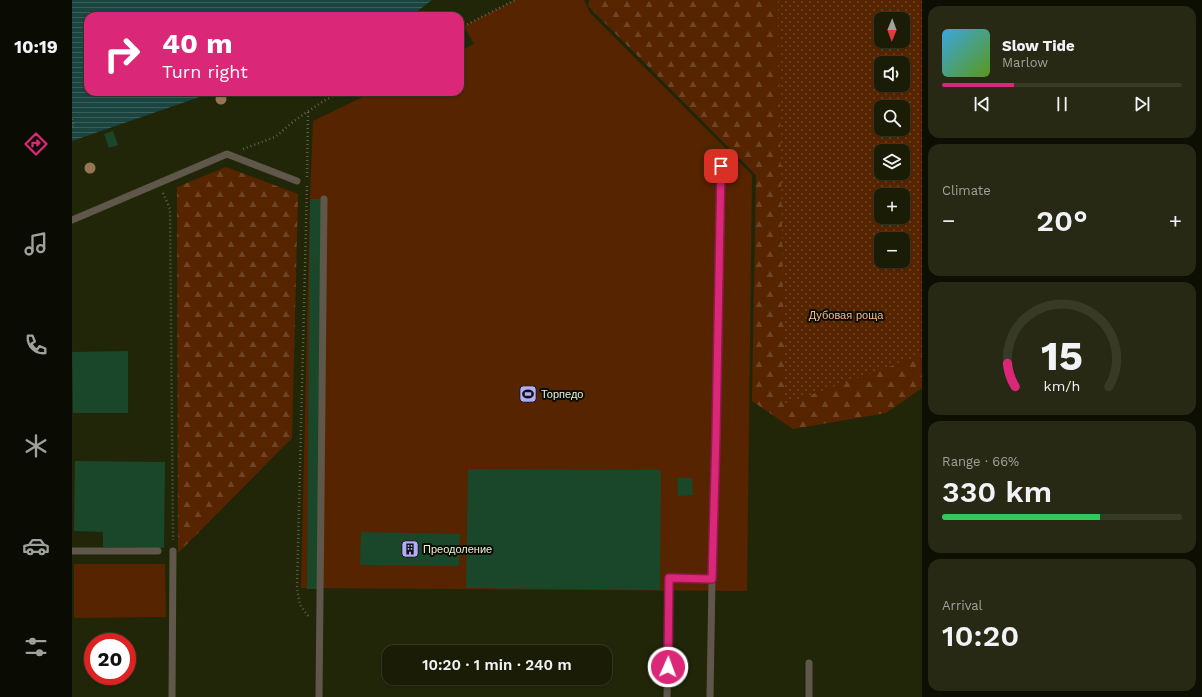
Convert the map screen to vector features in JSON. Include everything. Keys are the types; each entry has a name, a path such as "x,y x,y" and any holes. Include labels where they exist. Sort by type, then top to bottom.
{"lane":[{"path":"72,220 227,154 297,181"},
{"path":"710,697 721,166"},
{"path":"319,697 324,198"},
{"path":"72,551 158,551"},
{"path":"172,697 173,551"},
{"path":"667,697 669,578 712,579"},
{"path":"809,663 809,697"}],"path":[{"path":"464,26 515,0"},
{"path":"227,154 275,138 294,121 333,96"},
{"path":"308,111 296,588 300,605 320,626"},
{"path":"72,119 74,126 72,127"},
{"path":"158,183 170,209 173,551"}],"green space":[{"name":"Торпедо","path":"515,0 584,0 590,13 752,175 747,591 301,588 313,121 365,96 464,96 464,49 474,44 464,26"},
{"path":"589,0 922,0 922,388 886,413 793,429 752,401 756,175 588,6"},
{"name":"Дубовая роща","path":"778,0 922,0 922,355 785,404"},
{"path":"226,167 298,194 292,438 178,553 177,187"},
{"path":"74,564 165,564 166,617 74,618"}],"water":[{"path":"72,0 432,0 416,12 84,12 84,96 202,96 72,141"}],"building":[{"path":"113,131 118,145 109,148 104,134"},
{"path":"310,199 324,199 321,589 307,589"},
{"path":"128,351 128,413 73,413 72,352"},
{"path":"75,461 165,462 164,548 103,547 103,532 74,531"},
{"path":"468,469 661,470 660,590 466,588"},
{"path":"677,478 692,478 693,495 678,496"},
{"name":"Преодоление","path":"361,532 460,534 459,566 360,565"}],"place":[{"name":"Торпедо","path":"528,394"},
{"name":"Преодоление","path":"410,549"}],"route":[{"path":"668,667 669,578 712,579 721,166"}]}
